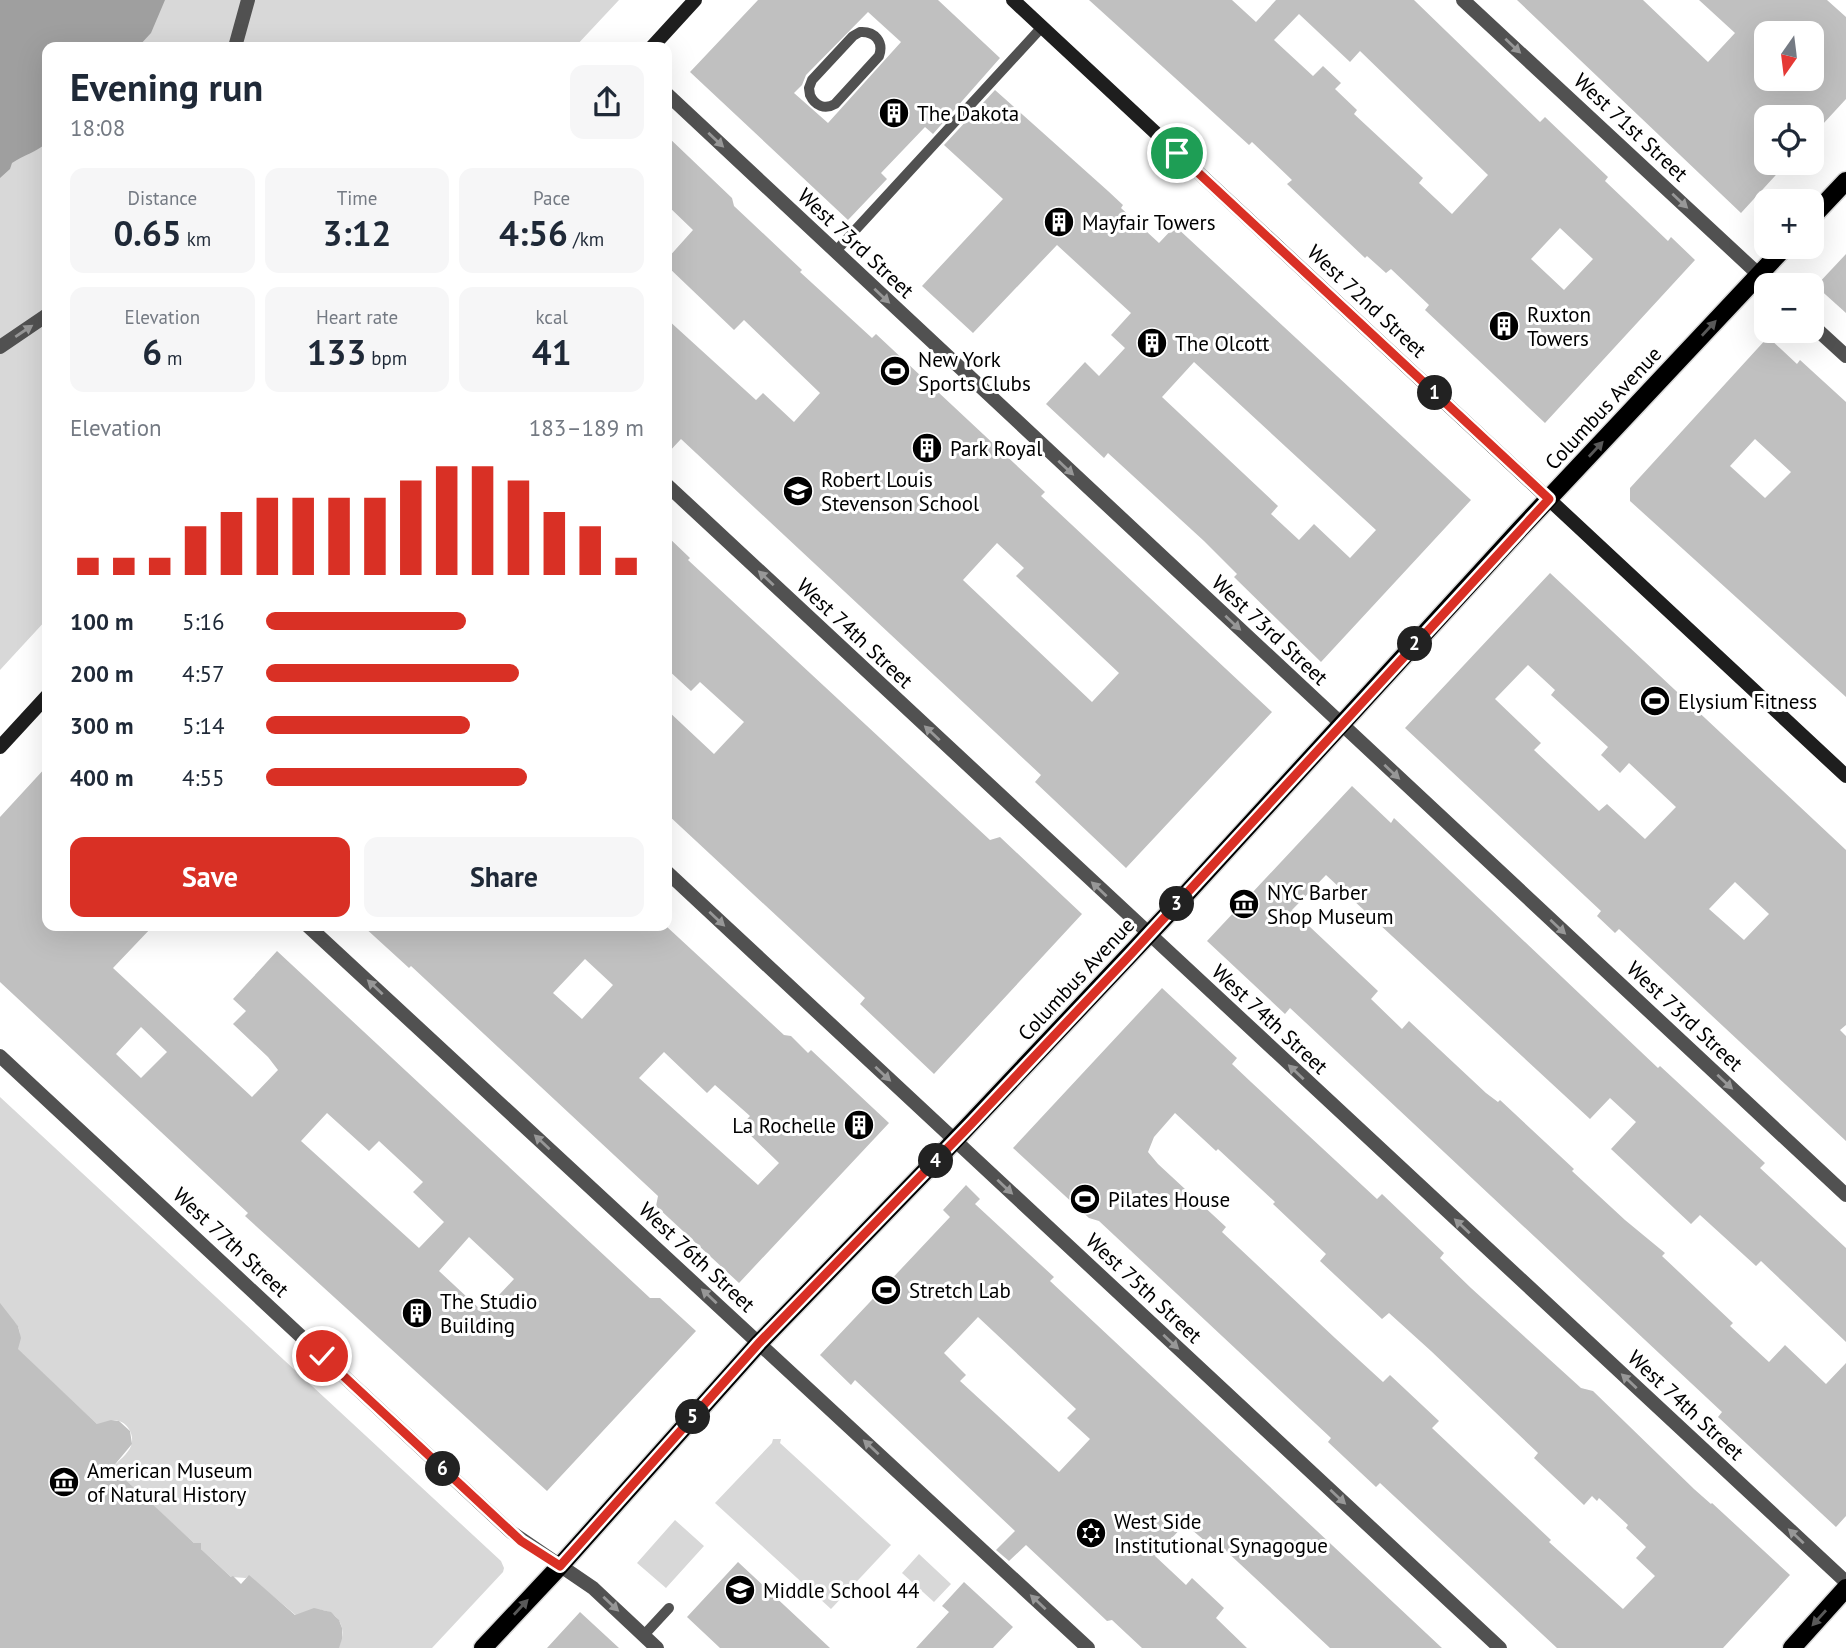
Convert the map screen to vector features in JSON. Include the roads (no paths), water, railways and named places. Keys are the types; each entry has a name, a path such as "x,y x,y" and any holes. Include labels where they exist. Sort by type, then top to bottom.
{"main road":[{"path":"657,42 695,0"},
{"name":"West 72nd Street","path":"1013,0 1846,776"},
{"path":"1824,204 1846,181"},
{"name":"Columbus Avenue","path":"483,1648 759,1343 1149,935 1549,499 1754,291"},
{"path":"0,747 42,701"},
{"path":"1792,1648 1846,1588"}],"street":[{"path":"236,42 248,0"},
{"name":"West 71st Street","path":"1463,0 1757,273"},
{"name":"West 73rd Street","path":"672,99 1846,1195"},
{"path":"0,347 42,318"},
{"path":"1824,336 1846,356"},
{"name":"West 74th Street","path":"672,490 1846,1582"},
{"name":"West 75th Street","path":"672,877 1500,1648"},
{"name":"West 76th Street","path":"313,931 1088,1648"},
{"name":"West 77th Street","path":"0,1056 511,1532 593,1588 657,1648"}],"lane":[{"path":"876,36 885,27"},
{"path":"835,252 1042,27"},
{"path":"864,32 876,36 881,45 879,56 838,101 827,107 813,101 809,92 811,82 852,37 864,32"},
{"path":"644,1635 669,1608"}],"place":[{"name":"The Dakota","path":"894,113"},
{"name":"Mayfair Towers","path":"1059,222"},
{"name":"Ruxton Towers","path":"1504,326"},
{"name":"The Olcott","path":"1152,343"},
{"name":"New York Sports Clubs","path":"895,371"},
{"name":"Park Royal","path":"927,448"},
{"name":"Robert Louis Stevenson School","path":"798,491"},
{"name":"Elysium Fitness","path":"1655,701"},
{"name":"NYC Barber Shop Museum","path":"1244,904"},
{"name":"La Rochelle","path":"859,1125"},
{"name":"Pilates House","path":"1085,1199"},
{"name":"Stretch Lab","path":"886,1290"},
{"name":"The Studio Building","path":"417,1313"},
{"name":"American Museum of Natural History","path":"64,1482"},
{"name":"West Side Institutional Synagogue","path":"1091,1533"},
{"name":"Middle School 44","path":"740,1590"}]}
